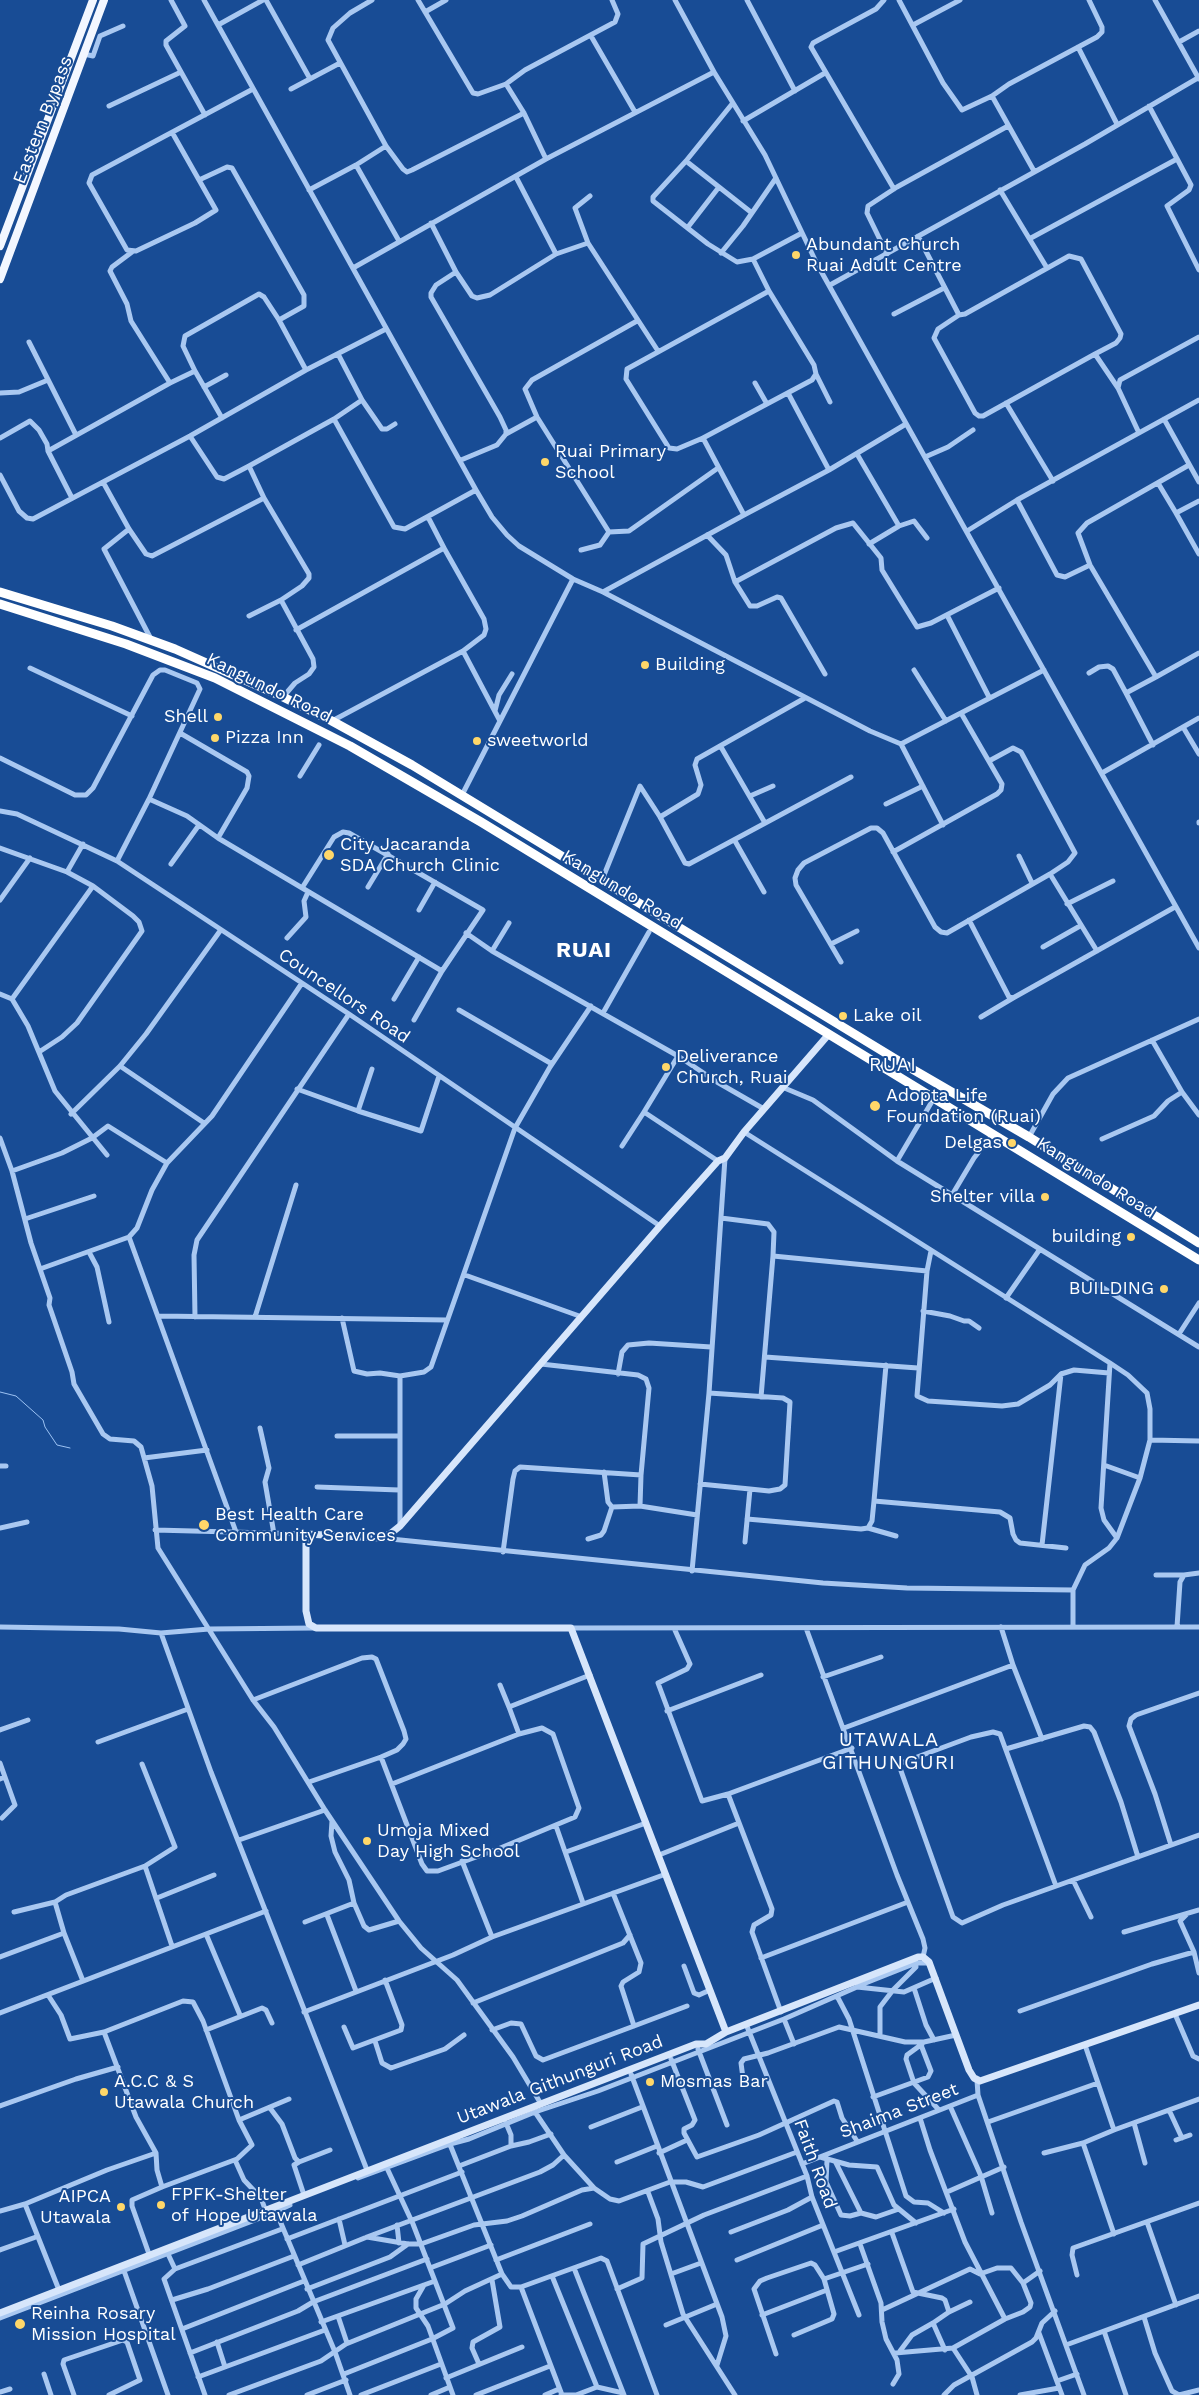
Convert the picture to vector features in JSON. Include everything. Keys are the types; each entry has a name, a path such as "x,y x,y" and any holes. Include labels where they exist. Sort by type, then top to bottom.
{"highway":[{"name":"Kangundo Road","path":"0,592 58,608 191,656 332,721 462,795 907,1066 1029,1137 1199,1243"},
{"name":"Kangundo Road","path":"0,604 126,644 215,678 350,746 481,822 739,982 829,1034 1199,1260"},
{"path":"126,644 127,632"},
{"path":"186,667 191,656"},
{"path":"215,678 220,668"},
{"path":"994,1134 1004,1122"}],"main road":[{"name":"Eastern Bypass","path":"0,246 93,0"},
{"name":"Eastern Bypass","path":"0,279 104,0"},
{"path":"63,79 73,83"}],"street":[{"path":"171,0 184,26 165,42 205,115"},
{"path":"204,0 476,490 507,535 534,557 573,579 603,592 805,698 888,740 901,744 1044,670"},
{"path":"218,25 264,0 309,78"},
{"path":"372,0 350,13 330,33 328,40 386,146 402,169 407,172 412,170 524,113"},
{"path":"418,0 473,93 478,94 506,84 525,70 618,20 618,14 612,0"},
{"path":"425,12 446,0"},
{"path":"675,0 732,104 765,155 802,233 906,424 967,530 1199,948"},
{"path":"747,0 795,91"},
{"path":"884,0 876,9 811,44 825,73 894,189"},
{"path":"899,0 943,83 960,109 965,109 992,96 1009,84 1097,37 1102,32 1102,27 1089,0"},
{"path":"913,26 960,0"},
{"path":"830,284 1199,79 1155,0"},
{"path":"84,54 92,56 102,34 123,26"},
{"path":"1179,42 1199,32"},
{"path":"591,36 635,112"},
{"path":"1078,47 1118,124"},
{"path":"291,89 340,63"},
{"path":"109,106 181,72"},
{"path":"353,268 546,159 714,72"},
{"path":"742,121 825,73"},
{"path":"506,84 524,113 546,159"},
{"path":"132,252 126,249 89,183 89,179 98,171 173,134 253,89"},
{"path":"992,96 1034,171"},
{"path":"732,104 686,161 652,199 721,253 737,262 753,259 802,233"},
{"path":"1149,106 1191,188 1168,204 1167,209 1199,270"},
{"path":"887,254 867,209 894,189 1008,126"},
{"path":"170,383 131,321 127,304 110,271 112,267 132,252 196,223 216,210 173,134"},
{"path":"309,190 356,165 386,146"},
{"path":"1031,238 1177,159"},
{"path":"686,161 752,214"},
{"path":"356,165 399,241"},
{"path":"199,180 229,166 248,194 304,295 304,306 279,320"},
{"path":"516,177 556,254"},
{"path":"721,253 752,214 776,178"},
{"path":"688,227 719,187"},
{"path":"1000,190 1031,238 1047,268"},
{"path":"590,196 575,208 588,243 658,352"},
{"path":"431,223 456,272 472,296 482,298 490,295 556,254 588,243"},
{"path":"918,236 959,315"},
{"path":"1069,256 1081,259 1101,293 1121,334 1116,342 983,416 976,415 937,347 934,338 938,329 959,315 1069,256"},
{"path":"753,259 769,292 814,365 816,374 830,402"},
{"path":"456,272 436,285 431,293 431,297 500,417 506,434"},
{"path":"894,314 944,288"},
{"path":"769,292 627,369 626,378 669,448 677,450 812,380 816,374"},
{"path":"222,418 195,371 184,346 185,336 260,294 279,320 306,370"},
{"path":"609,532 537,417 525,393 527,385 532,380 637,321"},
{"path":"0,475 19,511 27,518 33,519 190,436 306,370 386,329"},
{"path":"1118,388 1122,378 1199,337"},
{"path":"29,342 76,435"},
{"path":"338,354 362,400 380,427 387,429 395,424"},
{"path":"1095,354 1118,388 1139,433"},
{"path":"48,451 195,371"},
{"path":"204,387 226,375"},
{"path":"0,393 19,392 48,380"},
{"path":"755,383 767,404"},
{"path":"788,393 829,470"},
{"path":"190,436 218,478 224,479 334,419 362,400"},
{"path":"967,530 1017,500 1199,400"},
{"path":"1006,404 1053,481"},
{"path":"461,460 497,445 506,434 537,417"},
{"path":"334,419 394,527 405,529 476,490"},
{"path":"1164,419 1199,482"},
{"path":"0,438 30,421 39,430 47,444 48,451 72,498"},
{"path":"603,592 829,470 906,424"},
{"path":"926,457 948,447 973,430"},
{"path":"703,438 744,515"},
{"path":"857,454 899,526"},
{"path":"1156,677 1090,564 1078,538 1079,530 1086,523 1189,465"},
{"path":"248,616 281,600 306,583 308,574 264,498 249,466"},
{"path":"609,532 629,532 718,468"},
{"path":"103,482 129,529 146,554 154,556 264,498"},
{"path":"1158,483 1199,554"},
{"path":"1017,500 1057,575 1065,577 1090,564"},
{"path":"1176,513 1199,500"},
{"path":"332,721 463,651 484,635 485,624 428,517"},
{"path":"869,544 899,526 914,521 927,538"},
{"path":"735,582 844,525 853,523 882,558 882,570 917,627 946,615 999,588"},
{"path":"129,529 104,549 152,641"},
{"path":"581,550 600,545 609,532"},
{"path":"707,535 726,555 735,582 750,606 757,606 777,596 781,598 825,674"},
{"path":"296,630 444,548"},
{"path":"462,795 573,579"},
{"path":"281,600 313,659 314,667 309,674 295,683 283,697"},
{"path":"946,615 989,697"},
{"path":"463,651 500,722"},
{"path":"1126,693 1199,652"},
{"path":"0,758 75,795 86,795 93,788 153,675 160,670 164,658"},
{"path":"1090,673 1099,667 1108,666 1113,669 1153,745"},
{"path":"30,668 132,716"},
{"path":"117,861 149,799 199,691 200,686 176,674 160,670"},
{"path":"914,670 946,721"},
{"path":"494,712 499,695 512,674"},
{"path":"660,817 698,794 701,785 695,762 805,698"},
{"path":"893,852 1000,792 1002,784 961,713"},
{"path":"1102,773 1199,718"},
{"path":"1183,727 1199,754"},
{"path":"180,732 247,772 249,776 247,788 218,838"},
{"path":"901,744 943,825"},
{"path":"300,776 319,745"},
{"path":"721,747 765,824"},
{"path":"841,962 796,885 795,878 798,870 804,863 871,828 881,830 941,932 947,933 1050,874 1068,862 1075,853 1021,752 1013,748 989,761"},
{"path":"602,880 640,786 688,864 735,841 851,777"},
{"path":"750,796 772,786"},
{"path":"886,804 923,786"},
{"path":"149,799 187,816 218,838 442,971"},
{"name":"Councellors Road","path":"0,811 16,814 117,861 349,1014 660,1226"},
{"path":"171,864 199,825"},
{"path":"302,888 338,833 349,832 482,910 442,971 414,1020"},
{"path":"735,841 764,892"},
{"path":"67,872 82,844"},
{"path":"0,848 67,872 93,886 133,916 139,922 142,930 77,1023 62,1037 40,1052"},
{"path":"368,887 388,854"},
{"path":"1019,856 1032,883"},
{"path":"0,900 30,858"},
{"path":"1050,874 1097,952"},
{"path":"1067,904 1113,881"},
{"path":"419,910 435,882"},
{"path":"12,999 93,886"},
{"path":"287,938 306,917 304,901 308,892"},
{"path":"981,1016 1175,907"},
{"path":"969,920 1009,997 1013,998"},
{"path":"492,951 509,923"},
{"path":"1043,946 1080,926"},
{"path":"71,1114 120,1066 146,1034 220,930"},
{"path":"831,944 857,931"},
{"path":"602,1013 649,932"},
{"path":"466,933 492,951 678,1056 717,1082 764,1109"},
{"path":"394,999 418,957"},
{"path":"40,1269 129,1237 137,1228 152,1190 167,1163 212,1116 302,983"},
{"path":"0,994 12,999 28,1026 55,1091 71,1114 107,1156"},
{"path":"342,1318 354,1371 367,1374 380,1373 400,1376 424,1372 432,1367 515,1128 552,1064 591,1006"},
{"path":"459,1010 552,1064"},
{"path":"195,1317 194,1255 197,1240 349,1014"},
{"path":"1029,1137 1053,1094 1068,1078 1199,1019"},
{"path":"381,1538 400,1526 660,1226 722,1159 829,1034"},
{"path":"1152,1040 1182,1092 1199,1115"},
{"path":"622,1146 678,1056"},
{"path":"120,1066 204,1123"},
{"path":"358,1112 372,1070"},
{"path":"297,1089 358,1112 421,1131 439,1076"},
{"path":"782,1087 812,1100 897,1161 1199,1346"},
{"path":"1102,1139 1154,1116 1168,1102 1182,1092"},
{"path":"897,1161 934,1098"},
{"path":"644,1112 722,1159"},
{"path":"12,1171 39,1163 92,1138 105,1126 111,1127 167,1163"},
{"path":"744,1132 1110,1363 1128,1375 1147,1393 1150,1409 1150,1440 1140,1478 1118,1538 1109,1548 1085,1565 1073,1590 1073,1627"},
{"path":"952,1195 974,1158 994,1134"},
{"path":"0,1138 12,1171 50,1298 49,1305 72,1372 74,1384 91,1416 104,1434 110,1439 138,1444 152,1486 158,1548 253,1700 274,1726 325,1810 399,1921 421,1948 457,1980 513,2057 541,2104"},
{"path":"692,1571 709,1394 721,1218 722,1159"},
{"path":"255,1317 296,1185"},
{"path":"25,1219 94,1196"},
{"path":"721,1218 768,1224 774,1232 761,1397"},
{"path":"129,1237 236,1532"},
{"path":"1006,1298 1040,1248"},
{"path":"931,1251 927,1271 916,1392 921,1398 928,1401 1002,1406 1018,1404 1034,1396 1061,1374 1074,1370 1109,1373"},
{"path":"89,1252 97,1267 109,1322"},
{"path":"773,1256 927,1271"},
{"path":"465,1275 582,1317"},
{"path":"1179,1334 1199,1303"},
{"path":"923,1312 950,1316 964,1322 969,1321 979,1328"},
{"path":"159,1316 448,1320"},
{"path":"618,1374 622,1352 628,1345 649,1343 711,1347"},
{"path":"765,1357 918,1368"},
{"path":"1110,1363 1102,1512 1118,1538"},
{"path":"541,1364 642,1376 648,1382 640,1506"},
{"path":"868,1528 872,1520 886,1365"},
{"path":"1042,1546 1061,1374"},
{"path":"400,1376 400,1526"},
{"path":"700,1484 769,1491 780,1489 785,1484 786,1477 790,1402 783,1398 709,1394"},
{"path":"260,1428 269,1468 265,1482 274,1534"},
{"path":"337,1436 399,1436"},
{"path":"1150,1440 1199,1441"},
{"path":"144,1458 207,1450"},
{"path":"1104,1464 1140,1478"},
{"path":"503,1552 513,1479 515,1471 520,1467 641,1474"},
{"path":"604,1472 608,1502 612,1507"},
{"path":"317,1487 399,1490"},
{"path":"745,1542 750,1489"},
{"path":"874,1501 1000,1512 1010,1518 1016,1540 1026,1544 1066,1548"},
{"path":"612,1507 640,1506 697,1515"},
{"path":"588,1538 601,1535 612,1507"},
{"path":"747,1519 861,1529 868,1528 896,1536"},
{"path":"0,1528 27,1522"},
{"path":"155,1530 381,1538 503,1552 823,1583 906,1588 1073,1590"},
{"path":"306,1534 306,1611 309,1624 316,1628"},
{"path":"1156,1575 1199,1574"},
{"path":"1177,1627 1180,1582 1184,1575"},
{"path":"0,1627 119,1629 160,1633 209,1629 316,1628 1199,1627"},
{"path":"1001,1627 1013,1665 1042,1739"},
{"path":"571,1628 726,2032"},
{"path":"674,1628 690,1664 687,1669 658,1683 702,1801 728,1794 852,1748"},
{"path":"806,1628 923,1939 924,1957 930,1963 936,1978 969,2070 977,2080 978,2095 1084,2395"},
{"path":"160,1633 304,2012 367,2170"},
{"path":"253,1700 362,1658 372,1657 380,1667 406,1739 397,1750 309,1782"},
{"path":"823,1677 881,1657"},
{"path":"844,1728 1013,1665"},
{"path":"509,1707 590,1675"},
{"path":"667,1711 761,1675"},
{"path":"500,1684 519,1734"},
{"path":"1171,1845 1155,1794 1129,1726 1131,1719 1136,1715 1199,1693"},
{"path":"98,1742 188,1708"},
{"path":"0,1730 28,1720"},
{"path":"1006,1749 1084,1726 1090,1727 1121,1802 1138,1857"},
{"path":"381,1757 422,1864 427,1871 438,1870 556,1826 575,1817 579,1808 553,1734 542,1728 519,1734 392,1784"},
{"path":"1056,1886 1000,1734 990,1732 903,1762 900,1768 955,1918 962,1923 1056,1886 1199,1835"},
{"path":"0,1763 3,1778 15,1806 2,1818"},
{"path":"14,1912 55,1902 66,1895 145,1866 175,1847 142,1764"},
{"path":"728,1794 772,1908 771,1915 752,1928 781,2012"},
{"path":"239,1840 325,1810"},
{"path":"332,1820 335,1852 349,1880 354,1903 364,1926 369,1930 399,1921"},
{"path":"659,1855 740,1822"},
{"path":"566,1852 646,1823"},
{"path":"556,1826 583,1903"},
{"path":"462,1861 492,1938"},
{"path":"145,1866 172,1946"},
{"path":"304,2012 583,1903 666,1874"},
{"path":"157,1898 214,1875"},
{"path":"1073,1880 1091,1917"},
{"path":"613,1893 641,1968 639,1972 623,1982 621,1986 634,2026"},
{"path":"55,1902 64,1934 83,1981"},
{"path":"761,1958 908,1902"},
{"path":"305,1922 354,1903"},
{"path":"1124,1932 1199,1910"},
{"path":"0,2013 266,1911"},
{"path":"327,1915 356,1991"},
{"path":"1186,1915 1180,1921 1194,1952 1199,1973"},
{"path":"0,1956 64,1934"},
{"path":"206,1934 240,2016"},
{"path":"473,2002 623,1943 630,1935"},
{"path":"1020,2011 1152,1964 1194,1952"},
{"name":"Utawala Githunguri Road","path":"0,2313 123,2268 149,2254 275,2208 304,2194 367,2170 386,2166 505,2121 541,2104 671,2058 706,2044 726,2032 746,2024 924,1957"},
{"path":"727,2125 697,2047 750,2032 784,2019 916,1961 930,1963"},
{"path":"880,2036 880,2007 893,1990 916,1968 916,1961"},
{"path":"684,1966 694,1993 699,1995 710,1990"},
{"path":"857,1986 904,1992 936,1978"},
{"path":"344,2027 353,2048 402,2030 385,1980"},
{"path":"914,1988 926,2026 934,2040"},
{"path":"48,1996 61,2015 70,2038 104,2032 189,2000 199,2010 239,2120 252,2145 235,2160 137,2197 132,2203 149,2254"},
{"path":"836,1996 844,2007 852,2029 908,2200 928,2203 944,2213"},
{"path":"977,2080 985,2080 1199,2005"},
{"path":"492,2030 511,2023 521,2024 536,2056 543,2060 687,2006"},
{"path":"206,2030 264,2008 272,2023"},
{"path":"1175,2014 1193,2056 1199,2059"},
{"path":"784,2019 794,2044"},
{"name":"Faith Road","path":"746,2024 760,2054 807,2176 812,2197 859,2314"},
{"path":"742,2078 742,2060 794,2044 839,2027 905,2042 923,2043 956,2035"},
{"path":"104,2032 136,2117 156,2153 157,2170 162,2187"},
{"path":"375,2041 382,2063 391,2068 444,2049 464,2035"},
{"path":"873,2097 914,2083 930,2074 923,2043"},
{"path":"923,2043 906,2057 914,2083 939,2110"},
{"path":"1085,2045 1114,2130"},
{"path":"671,2058 694,2120 692,2125 684,2129 695,2154 700,2157 786,2123 834,2101 837,2102 846,2125 857,2141"},
{"path":"0,2106 76,2079 118,2067"},
{"path":"526,2112 535,2112 598,2091 631,2073 685,2223 717,2304 726,2336 717,2365"},
{"path":"988,2122 1098,2083"},
{"name":"Shaima Street","path":"802,2164 884,2130 978,2095"},
{"path":"239,2120 289,2099"},
{"path":"1044,2153 1083,2143 1199,2099"},
{"path":"591,2128 642,2106"},
{"path":"950,2106 981,2176 992,2213"},
{"path":"270,2108 282,2124 295,2158 299,2162"},
{"path":"1169,2110 1179,2139 1190,2135"},
{"path":"535,2112 564,2154 594,2188 615,2201 648,2192 670,2182 686,2182 703,2187 797,2152"},
{"path":"920,2118 980,2274 1005,2319"},
{"path":"505,2121 511,2135 511,2146"},
{"path":"1134,2123 1145,2162"},
{"path":"459,2166 511,2146 551,2134"},
{"path":"659,2153 688,2140"},
{"path":"449,2141 484,2224 496,2260 502,2274 511,2287 521,2287 604,2258 657,2395"},
{"path":"1083,2143 1114,2234"},
{"path":"617,2162 657,2146"},
{"path":"304,2194 294,2165 330,2150"},
{"path":"0,2211 25,2204 156,2153"},
{"path":"298,2266 367,2236 540,2172 553,2165 564,2154"},
{"path":"820,2157 836,2163 877,2167 887,2191 899,2209 916,2223"},
{"path":"235,2160 244,2180 261,2198 266,2210"},
{"path":"827,2160 826,2182 840,2216 861,2213 876,2216 899,2209"},
{"path":"836,2163 861,2213"},
{"path":"0,2318 123,2268 168,2254 275,2208 386,2166 421,2244 445,2304 452,2329 432,2339 344,2374"},
{"path":"947,2192 1004,2167"},
{"path":"287,2239 462,2172"},
{"path":"617,2289 642,2278 642,2247 661,2234 807,2176"},
{"path":"367,2236 399,2243 421,2244 484,2224 515,2218 582,2190 594,2188"},
{"path":"648,2192 658,2219 661,2242 684,2317 735,2395"},
{"path":"731,2232 788,2210 812,2197"},
{"path":"1077,2275 1072,2255 1073,2248 1199,2203"},
{"path":"25,2204 36,2236 59,2290"},
{"path":"275,2208 282,2229 344,2374 350,2395"},
{"path":"834,2252 954,2210"},
{"path":"339,2219 345,2245"},
{"path":"1147,2222 1176,2305"},
{"path":"496,2260 590,2224"},
{"path":"737,2260 823,2225"},
{"path":"397,2226 399,2243"},
{"path":"205,2395 164,2279 175,2269 282,2229"},
{"path":"892,2233 910,2288 916,2294 942,2298 945,2300 949,2312"},
{"path":"0,2250 36,2236"},
{"path":"307,2289 390,2256 408,2244"},
{"path":"860,2244 882,2310 882,2322 886,2339 897,2352 899,2374 893,2384"},
{"path":"430,2268 491,2245"},
{"path":"168,2254 175,2269"},
{"path":"172,2300 208,2289 294,2256"},
{"path":"190,2353 298,2311 313,2302 427,2260"},
{"path":"671,2274 701,2263"},
{"path":"776,2354 754,2293 756,2284 806,2263 815,2265 824,2279 834,2314 832,2320 794,2336"},
{"path":"824,2279 868,2264"},
{"path":"123,2268 168,2395"},
{"path":"574,2268 623,2394"},
{"path":"897,2352 953,2348 1005,2319 1023,2312 1030,2306 1023,2284 1011,2268 997,2268 980,2274"},
{"path":"882,2310 966,2270 972,2269 980,2274"},
{"path":"1023,2284 1040,2271"},
{"path":"230,2395 296,2371 335,2352 347,2343 445,2304 465,2291 502,2274"},
{"path":"552,2276 597,2387"},
{"path":"479,2364 472,2348 473,2342 500,2327 492,2280"},
{"path":"182,2329 304,2281"},
{"path":"322,2322 435,2281"},
{"path":"424,2285 416,2304 432,2339 453,2395"},
{"path":"521,2287 561,2393"},
{"path":"762,2315 827,2290"},
{"path":"1066,2345 1199,2296"},
{"path":"897,2352 909,2337 949,2312 970,2302"},
{"path":"666,2325 717,2304"},
{"path":"944,2395 954,2385 1032,2342 1039,2334 1042,2323 1055,2310"},
{"path":"338,2316 347,2343"},
{"path":"1144,2317 1156,2353 1172,2391 1179,2394 1199,2390"},
{"path":"933,2323 945,2350"},
{"path":"198,2377 325,2330"},
{"path":"1104,2331 1126,2395"},
{"path":"1039,2334 1062,2395"},
{"path":"72,2394 63,2364 64,2360 123,2340 127,2342 140,2380 109,2395"},
{"path":"217,2342 225,2367"},
{"path":"446,2378 522,2347"},
{"path":"953,2348 971,2376 978,2395"},
{"path":"361,2395 441,2364"},
{"path":"476,2395 550,2366"},
{"path":"44,2374 51,2395"},
{"path":"1057,2381 1077,2374"},
{"path":"307,2395 346,2380"},
{"path":"432,2395 450,2386"},
{"path":"545,2395 576,2394 597,2387 623,2394"},
{"path":"1020,2395 1059,2388"},
{"path":"0,2392 10,2389"}],"waterway":[{"path":"0,1392 16,1396 43,1420 45,1427 57,1445 70,1448"}],"place":[{"name":"Abundant Church Ruai Adult Centre","path":"796,255"},
{"name":"Ruai Primary School","path":"545,462"},
{"name":"Building","path":"645,665"},
{"name":"Shell","path":"218,717"},
{"name":"Pizza Inn","path":"215,738"},
{"name":"sweetworld","path":"477,741"},
{"name":"City Jacaranda SDA Church Clinic","path":"329,855"},
{"name":"Lake oil","path":"843,1016"},
{"name":"Deliverance Church, Ruai","path":"666,1067"},
{"name":"Adopta Life Foundation (Ruai)","path":"875,1106"},
{"name":"Delgas","path":"1012,1143"},
{"name":"Shelter villa","path":"1045,1197"},
{"name":"building","path":"1131,1237"},
{"name":"BUILDING","path":"1164,1289"},
{"name":"Best Health Care Community Services","path":"204,1525"},
{"name":"Umoja Mixed Day High School","path":"367,1841"},
{"name":"Mosmas Bar","path":"650,2082"},
{"name":"A.C.C & S Utawala Church","path":"104,2092"},
{"name":"FPFK-Shelter of Hope Utawala","path":"161,2205"},
{"name":"AIPCA Utawala","path":"121,2207"},
{"name":"Reinha Rosary Mission Hospital","path":"20,2324"}],"district":[{"name":"RUAI","path":"584,951"},
{"name":"RUAI","path":"893,1065"},
{"name":"UTAWALA GITHUNGURI","path":"889,1752"}]}
